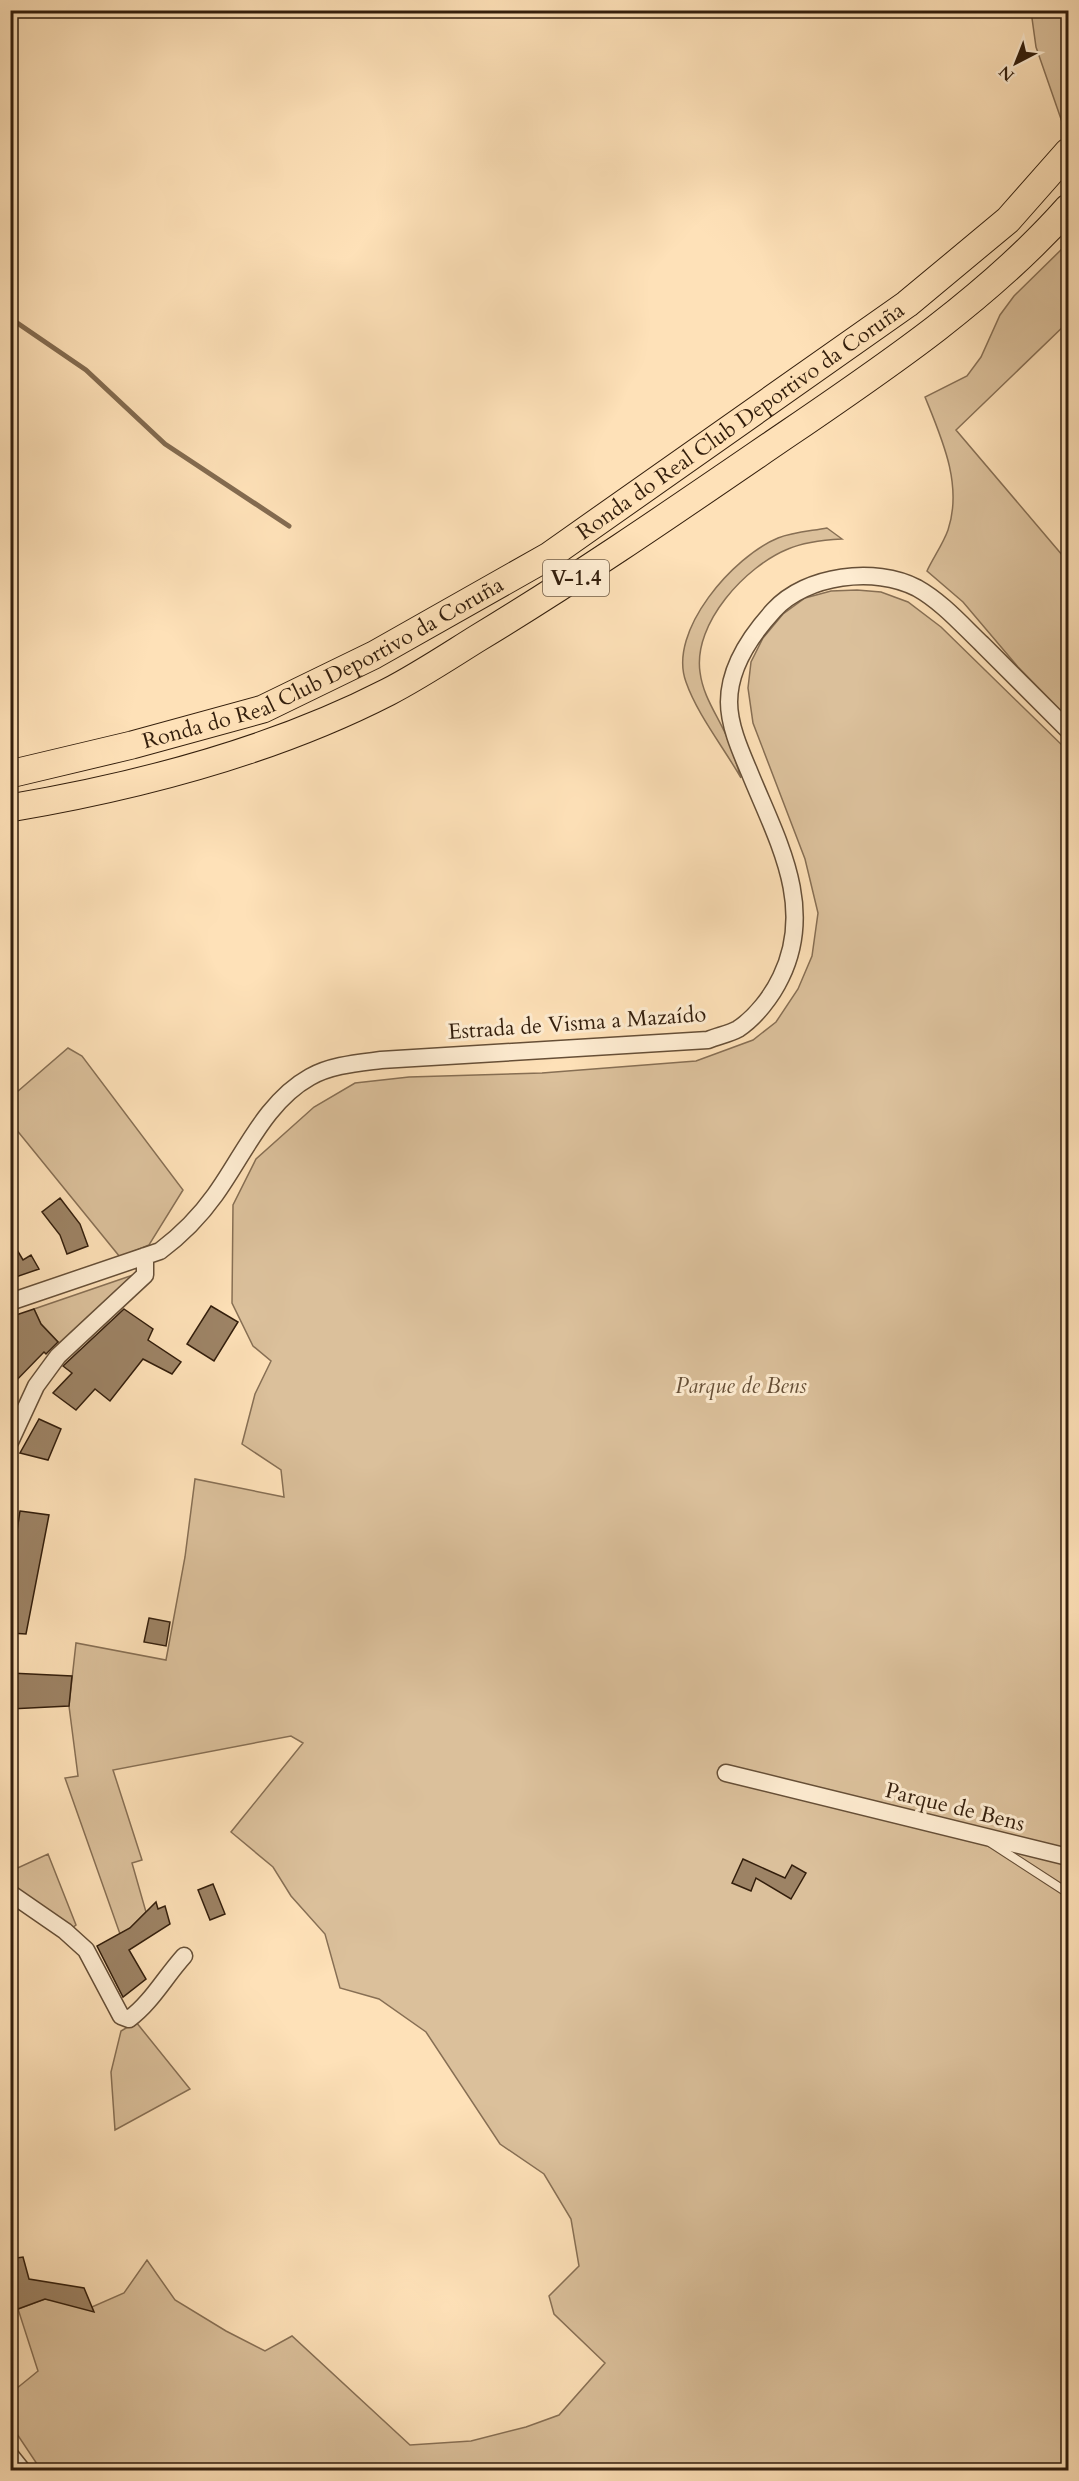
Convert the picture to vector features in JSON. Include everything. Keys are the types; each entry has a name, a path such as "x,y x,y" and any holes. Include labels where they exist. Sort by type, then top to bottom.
{"highway":[{"name":"Ronda do Real Club Deportivo da Coruña","path":"10,774 132,745 263,709 374,655 549,556 907,304 1008,220 1068,152"},
{"name":"Ronda do Real Club Deportivo da Coruña","path":"10,808 182,772 306,729 389,692 576,578 852,390 965,305 1052,227 1068,208"}],"street":[{"name":"Estrada de Visma a Mazaído","path":"10,1302 160,1251 174,1241 214,1196 278,1104 292,1088 312,1076 340,1066 381,1060 708,1040 737,1029 758,1010 774,990 788,964 796,934 796,905 790,876 734,729 729,702 739,658 761,624 779,604 802,588 827,579 851,577 894,581 915,588 936,601 958,621 1068,730"},
{"path":"10,1442 36,1386 81,1332 145,1275 145,1256"},
{"name":"Parque de Bens","path":"726,1773 1068,1857"},
{"path":"10,1893 65,1931 86,1950 122,2016 129,2019 145,2007 163,1980 184,1956"},
{"path":"10,2455 22,2470"}],"lane":[{"path":"980,1837 1068,1893"}],"green space":[{"path":"1031,11 1068,11 1068,107 1061,119 1036,47"},
{"path":"1068,243 1068,322 956,430 1063,556 1068,550 1068,710 1061,711 1018,667 963,602 927,571 948,530 953,496 952,479 944,446 925,397 967,376 981,357 1000,315 1014,296"},
{"path":"827,528 842,539 814,542 788,549 756,568 726,598 705,634 700,653 702,681 707,697 728,740 741,778 704,719 686,682 683,662 686,641 695,619 708,598 742,561 778,538"},
{"path":"831,591 881,592 908,602 941,627 1068,751 1068,2470 41,2470 11,2425 11,2393 38,2371 18,2309 45,2299 92,2307 124,2293 147,2260 175,2300 226,2331 265,2351 292,2336 410,2445 471,2441 526,2427 559,2415 605,2363 554,2314 549,2296 579,2266 571,2219 544,2174 500,2144 426,2032 379,1999 340,1988 325,1934 291,1896 273,1867 231,1832 303,1743 291,1736 113,1770 142,1860 132,1863 146,1912 129,1929 120,1934 65,1778 78,1776 69,1706 76,1643 166,1660 185,1557 195,1479 284,1497 281,1470 242,1444 255,1394 271,1361 253,1346 232,1303 233,1205 256,1159 314,1107 355,1083 409,1077 542,1073 696,1061 753,1040 776,1022 798,989 812,956 818,913 805,859 753,723 748,688 751,662 763,638 783,614 805,598"},
{"path":"68,1048 82,1056 183,1190 149,1245 120,1257 11,1123 10,1098"},
{"path":"136,1274 62,1346 41,1324 34,1309"},
{"path":"48,1854 76,1925 69,1930 11,1888 11,1871"},
{"path":"136,2022 190,2089 115,2130 111,2072 121,2031"}],"building":[{"path":"60,1198 80,1224 88,1246 67,1254 60,1235 42,1212"},
{"path":"10,1238 23,1260 31,1255 39,1269 10,1279"},
{"path":"211,1306 238,1322 214,1361 187,1344"},
{"path":"34,1309 41,1324 58,1342 46,1354 44,1352 10,1387 10,1317"},
{"path":"124,1309 153,1329 148,1340 181,1362 172,1374 143,1359 110,1401 95,1389 76,1410 53,1393 72,1373 63,1366"},
{"path":"39,1419 61,1429 48,1460 20,1453"},
{"path":"20,1511 49,1515 26,1634 10,1633 10,1577"},
{"path":"149,1618 170,1622 166,1646 144,1642"},
{"path":"10,1673 72,1676 69,1706 10,1709"},
{"path":"743,1859 785,1878 792,1865 806,1873 791,1899 756,1878 751,1891 732,1883"},
{"path":"213,1884 225,1914 210,1920 198,1890"},
{"path":"156,1902 158,1909 165,1906 170,1924 129,1950 146,1979 123,1997 97,1946 130,1928"},
{"path":"23,2257 29,2279 84,2288 94,2312 45,2299 18,2309 10,2287 10,2259"}],"waterway":[{"path":"10,318 86,370 165,444 289,526"}]}
